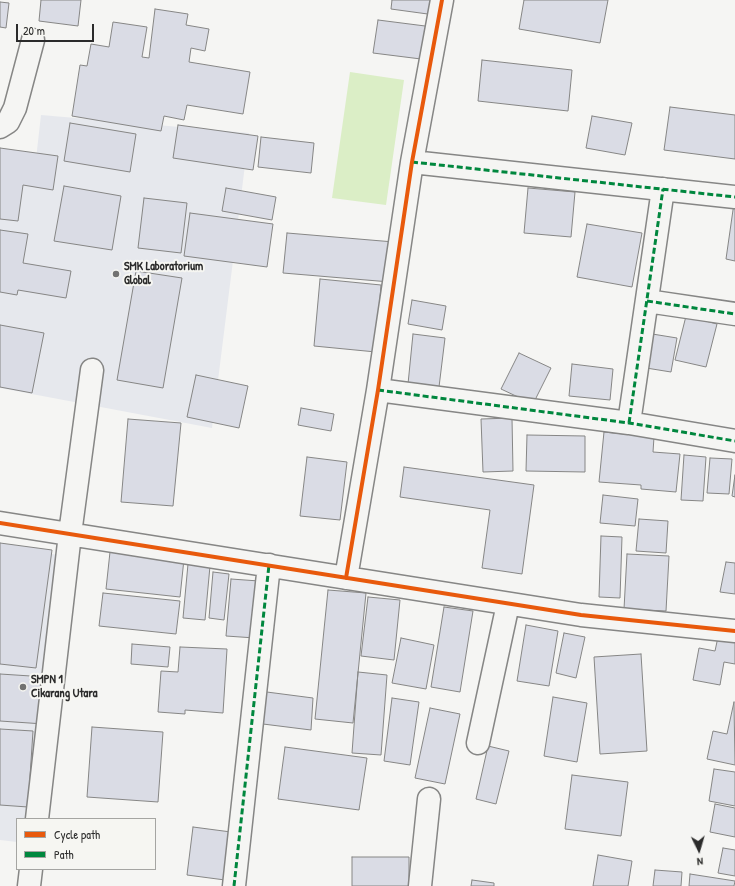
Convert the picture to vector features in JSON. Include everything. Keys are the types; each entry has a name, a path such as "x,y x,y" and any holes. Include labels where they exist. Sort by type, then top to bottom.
{"street":[{"path":"346,578 378,390 412,162 442,0"},
{"path":"0,128 8,122 16,108 32,40"},
{"path":"412,162 735,197"},
{"path":"629,423 663,189"},
{"path":"647,300 735,314"},
{"path":"37,818 70,534 92,370"},
{"path":"378,390 629,423 735,441"},
{"path":"0,523 581,615 735,631"},
{"path":"234,886 269,565"},
{"path":"478,743 508,604"},
{"path":"420,886 429,799"},
{"path":"29,886 31,870"}],"shaded area":[{"name":"SMK Laboratorium Global","path":"41,115 249,133 212,428 0,388 0,155 36,159"},
{"name":"SMPN 1 Cikarang Utara","path":"0,546 65,556 25,818 16,818 16,842 0,840"}],"green space":[{"path":"350,72 404,80 386,205 332,198"}],"building":[{"path":"41,0 81,0 78,26 39,21"},
{"path":"392,0 438,0 435,15 391,9"},
{"path":"524,0 608,0 600,43 519,29"},
{"path":"0,2 9,3 6,28 0,27"},
{"path":"155,9 188,14 186,25 209,29 205,51 191,48 189,62 250,72 243,114 187,105 184,120 164,116 161,131 72,116 80,65 87,66 91,44 109,47 113,22 147,27 142,57 149,58"},
{"path":"378,20 433,27 429,60 373,53"},
{"path":"482,60 572,70 568,111 478,101"},
{"path":"670,107 735,115 735,159 664,150"},
{"path":"592,116 632,123 625,155 586,148"},
{"path":"70,123 136,134 130,172 64,161"},
{"path":"178,125 258,136 253,170 173,158"},
{"path":"261,137 314,143 311,173 258,167"},
{"path":"0,148 58,156 53,190 23,185 18,221 0,219"},
{"path":"64,186 121,196 112,250 54,241"},
{"path":"226,188 276,197 272,220 222,211"},
{"path":"528,188 575,192 571,237 524,233"},
{"path":"144,198 187,203 181,253 138,248"},
{"path":"735,203 735,261 726,259"},
{"path":"190,213 273,224 267,267 184,256"},
{"path":"587,224 642,233 632,287 577,277"},
{"path":"0,230 28,234 23,263 71,271 66,298 18,290 17,295 0,292"},
{"path":"287,233 394,242 390,282 283,273"},
{"path":"136,271 182,278 163,388 117,380"},
{"path":"320,279 381,285 376,352 314,346"},
{"path":"412,300 446,306 442,330 408,324"},
{"path":"686,316 717,324 706,367 675,360"},
{"path":"0,325 44,333 32,393 0,387"},
{"path":"646,333 677,338 671,372 640,367"},
{"path":"413,334 445,338 439,387 408,384"},
{"path":"519,353 551,368 533,404 501,389"},
{"path":"572,364 613,369 610,400 569,396"},
{"path":"196,375 248,386 239,428 187,417"},
{"path":"301,408 334,414 331,431 298,425"},
{"path":"512,418 513,471 483,472 481,419"},
{"path":"128,419 181,423 173,506 121,502"},
{"path":"604,432 654,437 653,452 680,454 676,492 641,489 641,485 599,482"},
{"path":"527,435 585,436 585,472 526,471"},
{"path":"684,455 706,457 703,501 681,500"},
{"path":"307,457 347,462 340,520 300,516"},
{"path":"710,458 732,459 729,494 707,493"},
{"path":"404,467 534,485 522,574 482,568 490,510 400,497"},
{"path":"735,475 735,497 732,496"},
{"path":"603,495 638,499 635,526 600,523"},
{"path":"639,519 668,521 666,553 636,551"},
{"path":"601,536 622,537 620,598 599,597"},
{"path":"0,543 52,550 36,668 0,664"},
{"path":"110,552 184,559 180,597 106,589"},
{"path":"627,554 669,556 666,611 624,609"},
{"path":"726,562 735,563 735,594 720,592"},
{"path":"188,564 210,566 205,620 183,618"},
{"path":"213,572 229,574 224,620 209,618"},
{"path":"231,579 259,581 255,638 226,636"},
{"path":"328,590 366,593 353,723 315,719"},
{"path":"103,593 180,601 176,634 99,626"},
{"path":"368,597 400,600 394,660 361,656"},
{"path":"444,607 473,611 460,692 431,687"},
{"path":"526,625 558,631 549,686 517,681"},
{"path":"564,633 585,637 576,678 556,673"},
{"path":"718,637 735,640 735,664 724,662 720,685 693,680 699,648 715,651"},
{"path":"401,638 434,645 426,689 392,683"},
{"path":"132,644 170,647 168,667 131,664"},
{"path":"180,647 227,649 223,713 185,710 185,714 158,712 161,671 178,672"},
{"path":"641,654 647,751 600,754 594,657"},
{"path":"358,672 387,675 381,755 352,753"},
{"path":"0,674 46,677 44,724 0,721"},
{"path":"259,691 313,698 311,730 255,723"},
{"path":"553,697 587,703 577,762 544,756"},
{"path":"392,698 419,702 410,765 384,761"},
{"path":"734,702 735,765 707,759 713,731 727,734"},
{"path":"430,708 460,714 445,784 415,778"},
{"path":"92,727 163,732 158,802 87,797"},
{"path":"0,729 33,731 28,807 0,805"},
{"path":"488,746 509,751 496,804 476,799"},
{"path":"285,747 367,758 359,810 278,799"},
{"path":"714,769 735,772 735,806 709,801"},
{"path":"572,775 628,782 621,836 565,829"},
{"path":"715,804 735,808 735,837 710,832"},
{"path":"193,827 231,832 225,880 187,875"},
{"path":"723,848 735,850 735,876 718,873"},
{"path":"598,855 632,861 628,886 593,886"},
{"path":"352,857 409,857 409,886 352,886"},
{"path":"655,870 682,872 681,886 653,886"},
{"path":"690,874 735,881 734,886 689,886"},
{"path":"472,880 494,883 494,886 471,886"}],"marked path":[{"path":"412,162 735,197"},
{"path":"629,423 663,189"},
{"path":"647,301 735,314"},
{"path":"378,390 629,423 735,441"},
{"path":"234,886 269,565"}],"cycle path":[{"path":"346,578 378,390 412,162 442,0"},
{"path":"0,523 581,615 735,631"}],"place":[{"name":"SMK Laboratorium Global","path":"116,274"},
{"name":"SMPN 1 Cikarang Utara","path":"23,687"}]}
